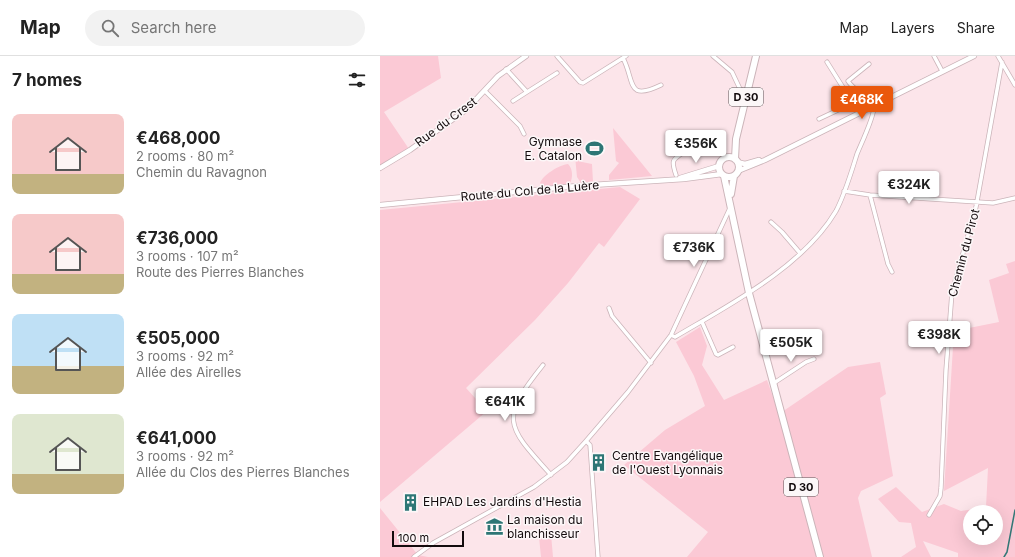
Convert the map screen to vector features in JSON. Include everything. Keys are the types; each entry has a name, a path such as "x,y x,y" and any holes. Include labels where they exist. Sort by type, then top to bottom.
{"main road":[{"name":"D 30","path":"736,160 736,139 756,56"},
{"name":"D 30","path":"727,157 736,139"},
{"path":"727,157 736,160 736,174 723,175 719,166 723,159 727,157"},
{"name":"D 30","path":"730,207 730,190 736,174"},
{"name":"D 30","path":"723,175 750,293 820,557"}],"street":[{"name":"Rue du Crest","path":"380,168 410,150 467,109 506,69 526,56"},
{"path":"556,56 580,82 583,83 624,57 632,86 636,90 640,93 646,92 660,85"},
{"path":"713,56 732,72 740,89 747,92"},
{"path":"934,56 942,71"},
{"path":"736,174 974,56"},
{"path":"998,56 1015,85"},
{"path":"827,62 859,113"},
{"name":"Chemin du Pirot","path":"929,515 940,496 946,370 952,292 977,202 1002,62"},
{"path":"671,335 675,337 750,293 800,253 825,226 836,210 844,191 874,106 872,101 852,88 848,81 869,64"},
{"path":"506,69 527,92"},
{"path":"513,101 557,73"},
{"path":"485,91 520,126 524,134"},
{"path":"819,119 853,103"},
{"path":"676,139 684,152 674,159 672,164 676,175"},
{"path":"736,160 750,163 774,155"},
{"name":"Route du Col de la Luère","path":"380,205 680,178 719,166"},
{"name":"Route du Col de la Luère","path":"680,178 684,179 723,175"},
{"path":"844,191 870,195 992,203 1015,198"},
{"path":"870,195 888,264 892,272"},
{"path":"414,557 432,543 534,487 551,475 586,441 651,363 671,335 730,207"},
{"path":"771,222 782,232 800,253"},
{"path":"609,308 612,316 651,363"},
{"path":"702,322 716,354 718,355 733,347"},
{"path":"774,383 806,362 814,359"},
{"path":"543,365 518,400 514,412 513,422 516,434 551,475"},
{"path":"586,441 590,445 598,557"}],"shaded area":[{"path":"380,56 438,56 441,78 384,112 409,149 380,166"},
{"path":"613,128 652,176 609,180 609,175 619,163 616,161"},
{"path":"575,156 582,162 592,164 593,182 581,183 577,177"},
{"path":"568,164 572,173 570,184 543,186 540,183 544,177 552,171 560,166"},
{"path":"620,187 640,199 604,247 599,243 568,283 535,320 466,388 487,411 380,502 380,210"},
{"path":"1015,261 1015,557 958,557 958,553 923,541 931,557 901,557 916,547 911,523 899,522 878,499 896,487 922,512 944,504 963,511 963,545 1003,545 1003,505 986,505 988,468 944,491 954,331 999,322 989,280 1009,273 1006,264"},
{"path":"700,327 707,346 702,365 724,400 767,380 779,414 848,367 880,362 886,394 880,398 893,476 861,491 858,498 872,557 687,557 708,532 624,465 665,430 705,406 694,376 676,342"},
{"path":"380,508 418,555 428,557 380,557"},
{"path":"551,534 553,557 541,557 539,537"}],"waterway":[{"path":"1004,557 1007,552 1015,510"}],"place":[{"name":"Gymnase E. Catalon","path":"595,149"},
{"name":"Centre Evangélique de l'Ouest Lyonnais","path":"599,463"},
{"name":"EHPAD Les Jardins d'Hestia","path":"410,502"},
{"name":"La maison du blanchisseur","path":"494,527"}]}
